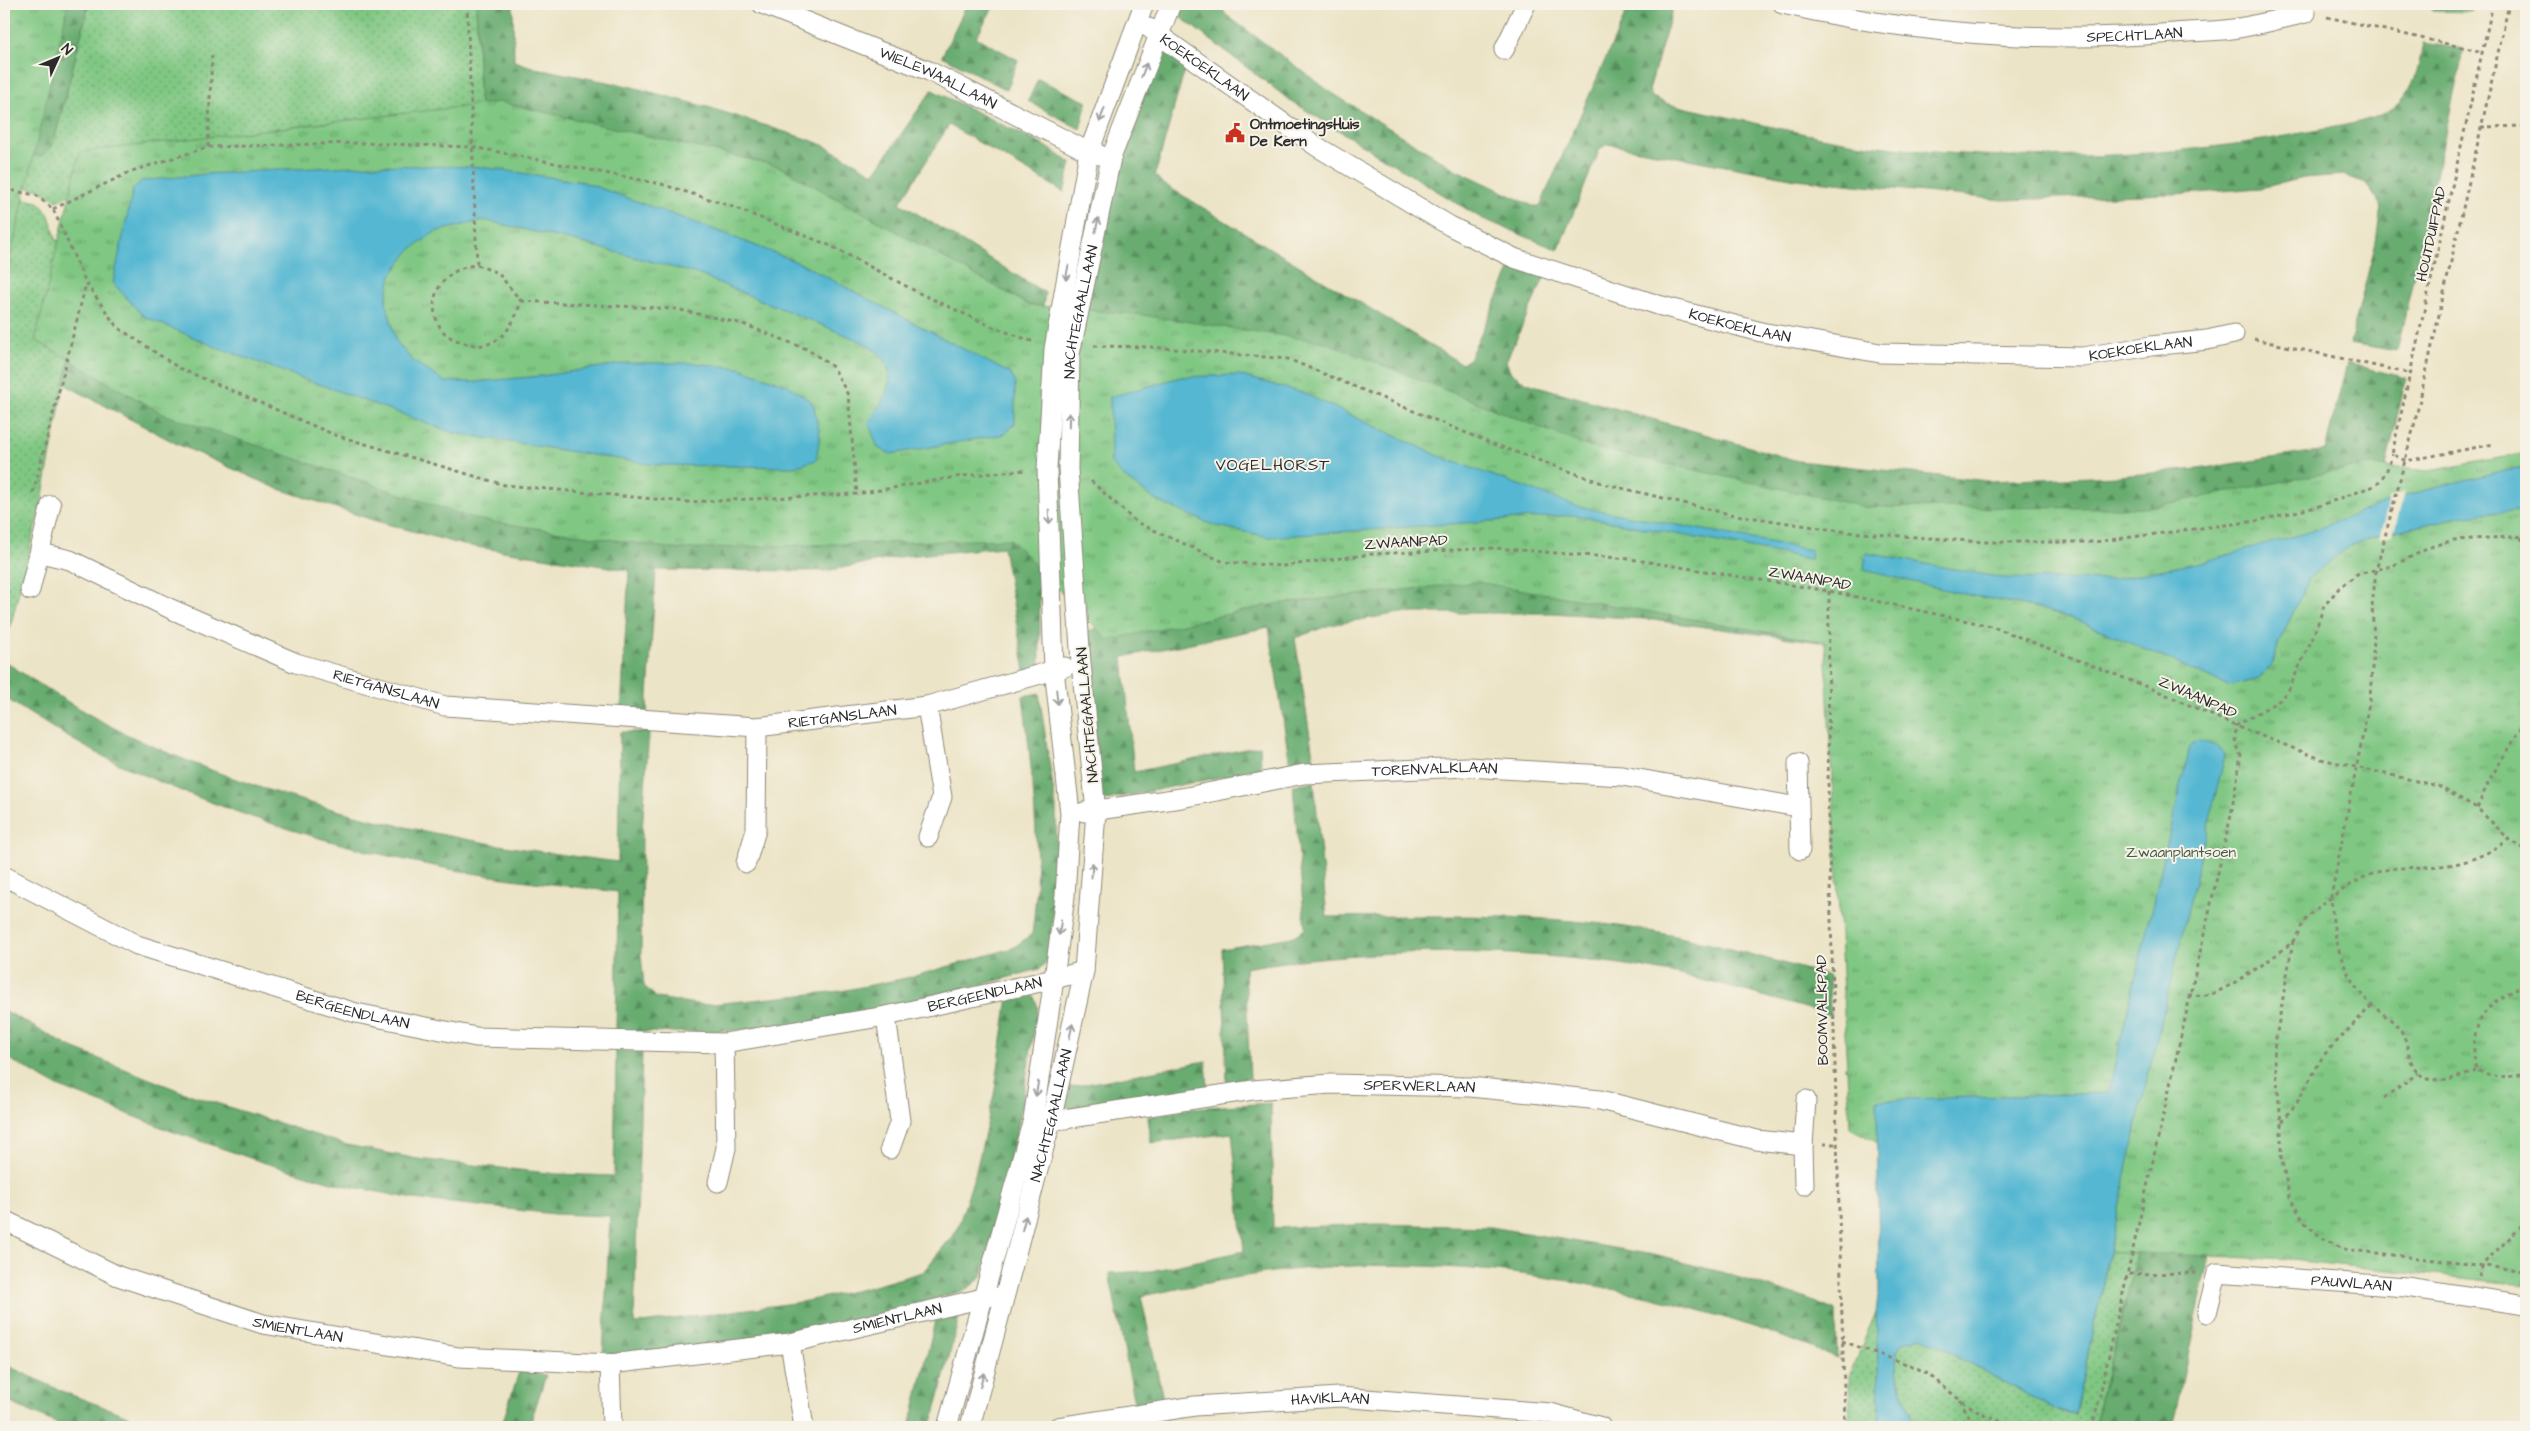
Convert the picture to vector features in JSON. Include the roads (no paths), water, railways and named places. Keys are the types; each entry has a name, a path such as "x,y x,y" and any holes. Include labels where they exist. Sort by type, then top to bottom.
{"street":[{"name":"WIELEWAALLAAN","path":"762,4 929,72 1088,152 1111,158"},
{"name":"NACHTEGAALLAAN","path":"947,1427 1032,1119 1054,980 1065,896 1070,813 1054,669 1047,469 1088,152 1144,4"},
{"name":"NACHTEGAALLAAN","path":"970,1427 1051,1121 1084,971 1096,812 1082,663 1068,469 1062,352 1111,158 1172,4"},
{"path":"1504,50 1526,4"},
{"name":"SPECHTLAAN","path":"1783,4 1853,19 1980,33 2050,36 2126,36 2238,28 2306,12"},
{"name":"KOEKOEKLAAN","path":"1136,22 1159,33 1243,96 1316,146 1450,226 1514,258 1658,305 1761,332 1880,352 2084,357 2151,346 2207,340 2234,334"},
{"path":"30,590 41,553 51,505"},
{"name":"RIETGANSLAAN","path":"41,553 70,560 171,609 296,663 445,706 757,726 927,706 1054,669 1082,663"},
{"path":"927,706 942,797 928,838"},
{"path":"746,863 756,830 757,726"},
{"path":"1798,763 1800,850"},
{"name":"TORENVALKLAAN","path":"1070,813 1096,812 1304,774 1468,767 1622,776 1798,807"},
{"name":"BERGEENDLAAN","path":"4,876 137,946 356,1013 476,1037 724,1043 886,1016 1054,980 1084,971"},
{"path":"886,1016 900,1121 890,1149"},
{"path":"718,1182 726,1148 724,1043"},
{"name":"SPERWERLAAN","path":"1032,1119 1051,1121 1252,1090 1331,1084 1470,1087 1600,1100 1757,1140 1803,1145"},
{"path":"1804,1185 1803,1145 1806,1100"},
{"name":"SMIENTLAAN","path":"4,1220 118,1276 264,1324 459,1357 610,1364 790,1343 1005,1292"},
{"name":"PAUWLAAN","path":"2207,1313 2217,1273 2406,1287 2526,1305"},
{"path":"790,1343 804,1427"},
{"path":"610,1364 612,1427"},
{"name":"HAVIKLAAN","path":"1058,1427 1195,1406 1339,1397 1550,1413 1602,1427"}],"water":[{"path":"371,165 480,167 583,182 802,264 1011,374 1015,383 1015,423 1005,434 891,454 878,448 869,424 886,393 890,376 888,368 880,354 863,342 697,274 582,243 484,220 435,232 410,250 391,275 386,301 396,341 413,361 445,382 476,382 542,376 627,363 693,363 739,368 788,385 813,403 820,435 816,460 794,467 656,465 454,433 216,347 143,316 113,283 133,189 141,181 205,174"},
{"path":"1238,375 1303,393 1439,456 1576,506 1811,550 1810,559 1574,515 1269,537 1213,525 1157,501 1126,479 1111,463 1110,397 1181,377"},
{"path":"2526,468 2526,509 2458,517 2379,535 2349,546 2310,577 2279,642 2273,663 2259,679 2229,686 2082,622 2038,608 1959,593 1864,570 1866,553 2003,578 2110,580 2206,561 2309,532 2406,495 2497,472"},
{"path":"2197,741 2217,746 2225,755 2139,1114 2075,1414 2053,1409 1923,1337 1904,1342 1896,1351 1899,1381 1917,1427 1880,1427 1876,1312 1879,1290 1877,1100 2108,1093 2190,747"}],"place":[{"name":"OntmoetingsHuis De Kern","path":"1235,133"}],"district":[{"name":"VOGELHORST","path":"1273,464"}],"park label":[{"name":"Zwaanplantsoen","path":"2181,852"}]}
